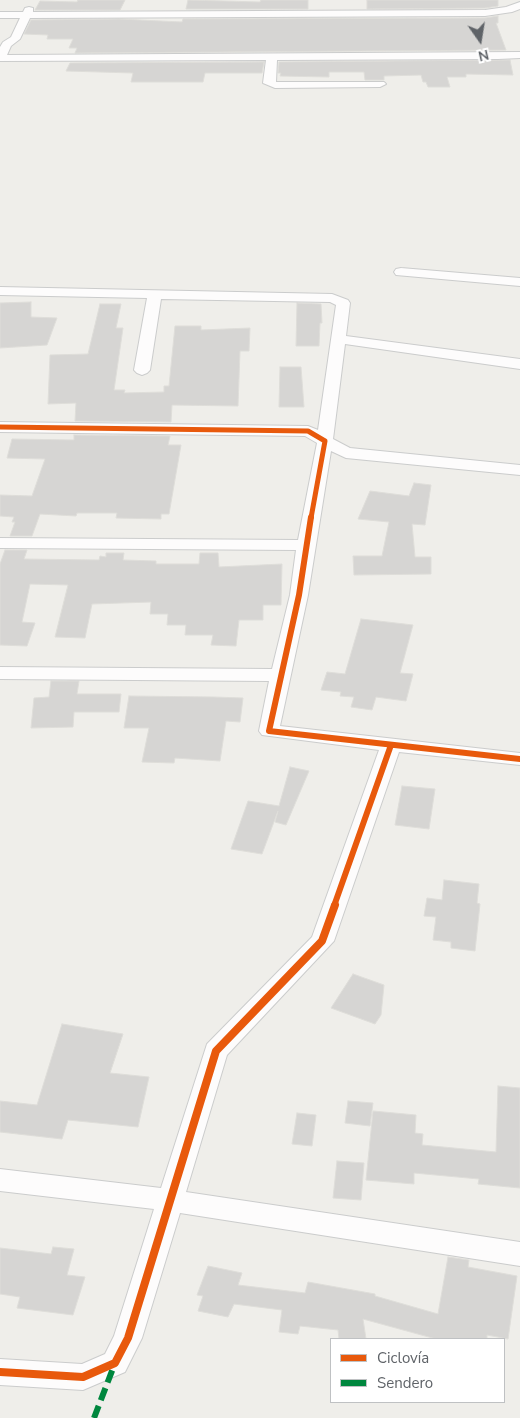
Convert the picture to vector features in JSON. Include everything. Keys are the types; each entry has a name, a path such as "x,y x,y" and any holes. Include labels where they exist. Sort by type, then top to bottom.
{"street":[{"path":"0,11 28,13 485,13 498,12 519,6"},
{"path":"0,15 28,13"},
{"path":"28,13 16,39 7,44 0,58 520,55"},
{"path":"272,57 270,83 275,85 380,84"},
{"path":"401,272 520,282"},
{"path":"0,291 332,298 343,303 325,441 306,545 300,595 280,674 270,731 520,759"},
{"path":"142,370 154,295"},
{"path":"338,339 520,364"},
{"path":"0,427 308,431 346,453 520,470"},
{"path":"0,543 306,545"},
{"path":"0,673 280,674"},
{"path":"0,1372 83,1377 115,1363 128,1338 216,1051 322,941 391,745"},
{"path":"0,1180 170,1200 520,1254"}],"building":[{"path":"78,0 125,0 120,10 35,10 40,1 77,2"},
{"path":"188,0 260,2 261,0 308,0 308,9 186,9"},
{"path":"367,0 498,0 498,6 485,8 367,9"},
{"path":"498,16 498,23 496,23 506,50 75,53 77,48 69,48 73,39 47,39 48,35 24,34 31,20 119,19 182,22 183,19 485,18"},
{"path":"510,60 513,75 466,74 466,77 447,77 450,87 428,87 426,82 423,82 421,75 384,76 384,80 365,80 364,72 329,72 329,77 280,76 281,73 278,73 279,62"},
{"path":"264,62 262,73 205,73 203,82 131,82 133,73 66,71 70,63"},
{"path":"31,302 31,317 57,318 47,345 0,348 0,303"},
{"path":"297,303 321,304 322,323 320,323 319,346 296,346"},
{"path":"100,304 121,304 116,328 123,328 114,390 125,390 124,393 164,392 164,386 169,386 175,326 201,326 201,330 250,328 249,351 240,351 238,406 172,405 171,422 75,421 76,403 48,404 50,355 88,354"},
{"path":"280,367 301,367 304,407 279,407"},
{"path":"74,435 170,436 168,445 181,445 169,514 161,514 161,519 116,518 117,513 77,513 76,516 40,514 32,536 10,536 15,522 12,522 14,517 0,516 0,495 32,496 45,459 7,458 12,439 74,440"},
{"path":"414,483 431,485 425,525 412,524 415,557 431,557 431,574 354,575 353,556 382,556 389,522 358,519 370,491 409,496"},
{"path":"5,550 27,550 24,559 99,560 100,556 106,557 106,553 124,553 123,560 156,561 156,564 199,564 200,553 218,553 219,567 282,564 281,605 263,605 263,620 239,620 236,646 211,645 213,635 185,635 186,625 167,625 168,614 150,614 151,602 92,604 85,638 55,637 68,585 30,584 22,622 35,623 27,646 0,645 0,564"},
{"path":"361,619 413,625 400,673 413,674 406,701 376,697 372,710 351,707 354,697 340,696 341,692 321,690 327,672 345,674"},
{"path":"51,681 79,681 77,694 121,694 119,712 74,712 73,727 31,728 34,698 49,697"},
{"path":"129,696 243,698 240,722 226,721 220,761 175,758 174,763 142,762 149,728 124,728"},
{"path":"290,767 309,771 286,825 275,822 278,811 262,854 231,849 248,801 279,806"},
{"path":"402,786 435,789 429,829 395,825"},
{"path":"444,880 479,884 477,903 480,904 475,951 451,948 451,942 433,940 436,917 424,916 427,898 442,900"},
{"path":"353,974 384,985 381,1015 375,1024 331,1008"},
{"path":"62,1024 123,1034 110,1073 149,1077 138,1127 68,1120 62,1139 0,1132 0,1101 37,1105"},
{"path":"498,1086 520,1088 520,1188 478,1184 479,1179 414,1173 414,1184 366,1180 373,1111 416,1115 415,1133 423,1134 422,1145 496,1152"},
{"path":"348,1101 373,1103 370,1126 345,1123"},
{"path":"297,1113 316,1115 312,1146 292,1144"},
{"path":"337,1161 364,1163 361,1200 333,1198"},
{"path":"53,1247 74,1249 67,1275 85,1277 73,1315 17,1308 20,1297 0,1294 0,1248 51,1254"},
{"path":"448,1257 469,1260 468,1267 517,1276 508,1339 487,1335 487,1338 432,1338 363,1319 366,1338 339,1338 338,1330 300,1326 298,1334 279,1332 282,1310 234,1304 228,1317 198,1311 203,1296 197,1295 208,1266 242,1273 238,1285 305,1293 308,1282 375,1294 375,1296 438,1314"}],"marked path":[{"path":"94,1418 115,1363"}],"cycle path":[{"path":"0,427 308,431 325,441 299,595 269,731 520,759"},
{"path":"0,1372 83,1377 115,1363 128,1338 216,1051 322,941 391,745"}]}
